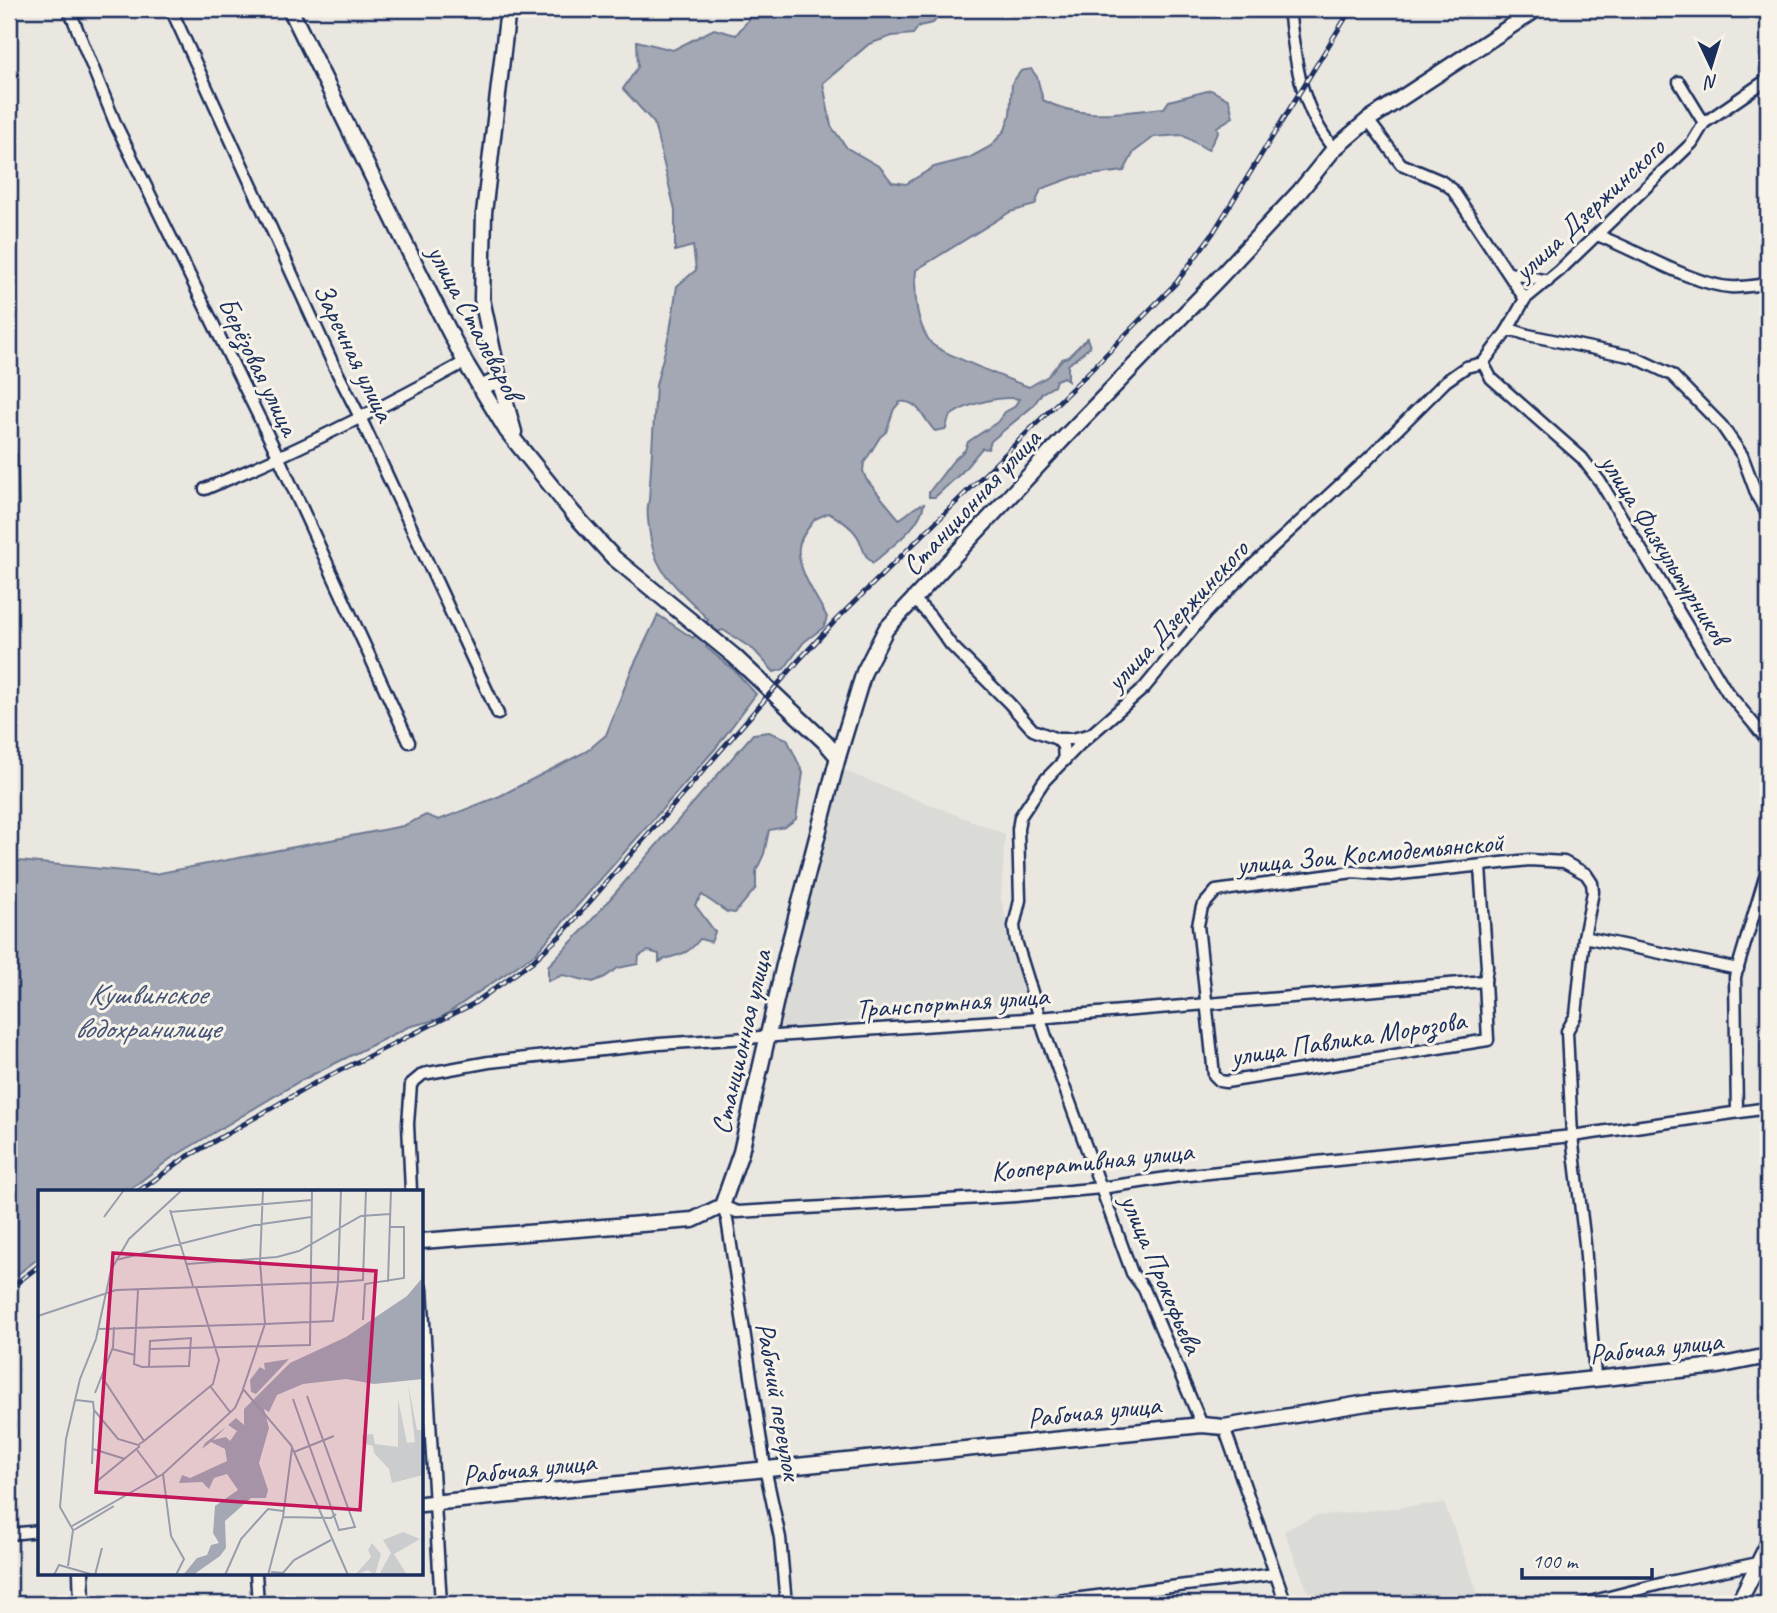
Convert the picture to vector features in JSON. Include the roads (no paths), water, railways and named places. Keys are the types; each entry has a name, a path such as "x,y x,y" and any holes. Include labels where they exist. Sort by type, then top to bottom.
{"street":[{"name":"Берёзовая улица","path":"69,9 116,125 279,458 409,742"},
{"name":"Заречная улица","path":"171,9 334,366 498,714"},
{"name":"улица Сталеваров","path":"290,9 465,362 517,443 600,544 734,656 838,757"},
{"path":"508,9 484,213 482,299 499,379 517,443"},
{"path":"1289,9 1296,63 1305,100 1320,131 1334,149"},
{"name":"Станционная улица","path":"722,1206 741,1152 787,953 838,757 870,658 887,629 1065,437 1219,278 1300,191 1334,149 1368,120 1537,9"},
{"path":"1679,82 1704,123 1768,79"},
{"path":"1368,120 1401,164 1441,181 1452,189 1525,299"},
{"name":"улица Дзержинского","path":"1512,331 1513,319 1525,299 1548,281 1692,144 1704,123"},
{"path":"1597,235 1695,278 1730,287 1768,284"},
{"path":"1509,273 1548,281"},
{"path":"1483,363 1512,331 1634,357 1672,375 1722,426 1742,456 1758,498 1768,515"},
{"path":"205,489 361,419 465,362"},
{"name":"улица Дзержинского","path":"1016,941 1014,926 1020,900 1020,817 1044,781 1089,734 1144,688 1206,613 1252,566 1368,459 1446,381 1466,367 1483,363"},
{"name":"улица Физкультурников","path":"1483,363 1491,378 1582,458 1601,483 1727,692 1768,739"},
{"path":"481,388 499,379"},
{"path":"914,599 951,645 1033,730 1057,739 1072,739 1089,734"},
{"path":"1057,739 1063,746 1064,761"},
{"name":"улица Зои Космодемьянской","path":"1217,1079 1212,1066 1208,1004 1198,925 1202,906 1216,891 1353,872 1391,874 1530,860 1564,862 1586,874 1592,883 1584,937"},
{"path":"1480,867 1487,967 1485,981"},
{"path":"1737,1112 1735,999 1738,969 1768,867"},
{"path":"1595,1377 1585,1244 1572,1136 1567,1031 1576,1015 1584,937 1738,969"},
{"name":"улица Прокофьева","path":"1016,941 1040,1018 1132,1273 1144,1289 1202,1425"},
{"name":"Транспортная улица","path":"411,1190 408,1125 411,1084 423,1074 489,1062 659,1044 1040,1018 1485,981"},
{"name":"улица Павлика Морозова","path":"1217,1079 1226,1082 1488,1040 1485,981"},
{"name":"Кооперативная улица","path":"722,1206 737,1212 1016,1196 1101,1188 1180,1176 1572,1136 1768,1108"},
{"path":"424,1241 693,1220 722,1206"},
{"name":"Рабочий переулок","path":"722,1206 727,1219 765,1468 780,1538 786,1604"},
{"name":"Рабочая улица","path":"428,1503 1202,1425 1224,1427 1367,1403 1718,1366 1768,1356"},
{"path":"424,1360 428,1503 441,1604"},
{"path":"1224,1427 1286,1604"},
{"path":"9,1534 38,1531"},
{"path":"1738,1604 1768,1545"},
{"path":"1582,1604 1758,1563"},
{"path":"81,1574 82,1604"},
{"path":"256,1574 258,1604"},
{"path":"1033,1604 1275,1574"}],"water":[{"name":"Кушвинское водохранилище","path":"757,9 945,9 933,23 919,26 913,34 892,36 869,44 823,83 831,126 847,148 880,167 892,182 906,184 934,167 969,158 991,146 1005,130 1010,115 1012,83 1021,71 1031,69 1037,77 1043,100 1072,111 1118,113 1164,108 1169,101 1211,90 1229,100 1233,117 1217,127 1218,132 1208,150 1182,135 1154,137 1134,152 1124,171 1074,177 1041,189 1035,205 1010,212 916,270 917,308 926,335 936,347 961,359 1029,387 1048,376 1062,359 1068,357 1087,338 1090,347 1068,365 1068,381 1064,377 1056,380 1054,386 1042,393 1033,406 991,441 988,449 982,448 962,472 935,497 929,497 929,492 965,450 968,442 999,421 1019,399 995,399 959,410 951,415 946,429 935,431 916,407 900,402 894,409 886,432 864,463 863,471 866,479 899,519 924,504 916,521 903,537 873,563 865,555 859,539 846,524 828,513 815,519 801,540 799,556 804,574 827,617 824,627 804,642 784,669 774,672 754,650 723,630 717,632 706,647 736,672 756,694 715,749 536,953 439,1019 408,1027 300,1081 170,1159 129,1190 38,1190 38,1259 9,1281 9,860 155,874 403,826 426,815 439,820 500,796 587,751 606,735 631,671 658,615 693,638 708,620 662,570 652,545 648,514 656,385 670,331 677,286 696,270 693,246 675,251 675,210 654,123 623,89 638,67 637,41 673,50 714,29 736,35"},
{"path":"769,732 787,739 803,773 796,819 785,827 769,830 764,854 756,871 756,888 735,913 727,912 702,895 695,905 715,932 711,942 700,939 685,952 659,962 659,954 648,951 639,956 638,964 618,968 593,982 563,975 548,981 548,966 584,929 753,734"}],"railway":[{"path":"140,1190 185,1158 315,1083 473,1004 533,961 560,936 837,619 1176,283 1213,233 1351,9"},
{"path":"9,1289 38,1267"}]}
